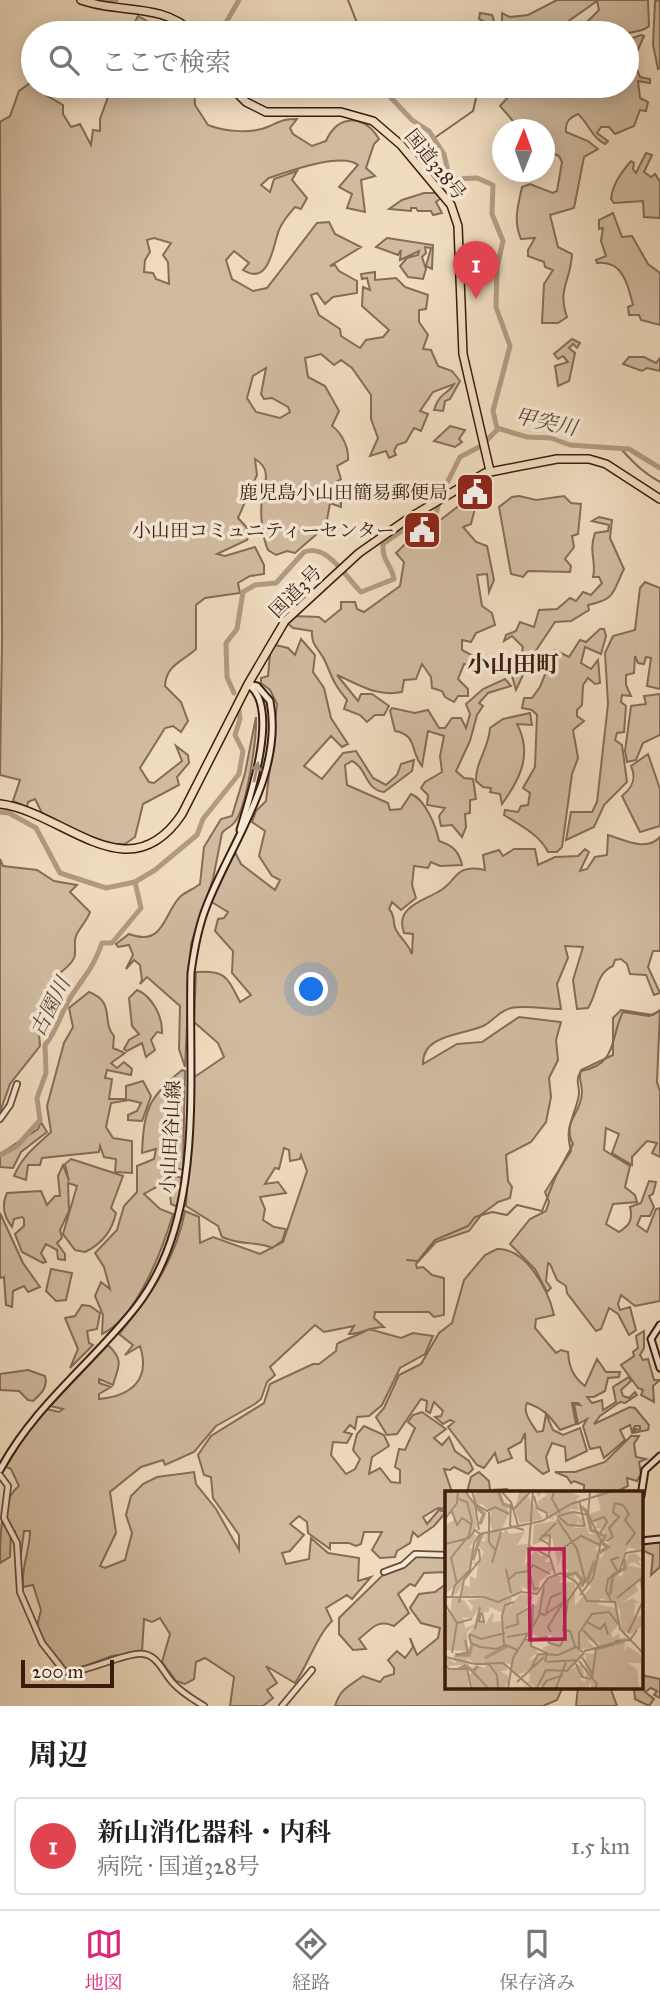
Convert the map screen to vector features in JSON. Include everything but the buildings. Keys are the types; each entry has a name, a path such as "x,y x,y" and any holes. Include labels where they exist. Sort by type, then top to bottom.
{"highway":[{"path":"81,0 102,7 163,13 175,21"},
{"name":"国道328号","path":"241,98 266,112 339,112 373,121 394,137 451,205 458,226 462,347 490,471"},
{"name":"国道3号","path":"0,804 26,810 107,848 131,848 154,841 170,829 182,814 248,684 285,621 338,570 370,544 453,489 490,471 557,459 589,460 612,467 660,499"}],"main road":[{"name":"小山田谷山線","path":"0,1472 30,1422 142,1298 172,1243 181,1209 186,1171 193,955 207,904 261,788 270,729 268,696 257,686 248,684"},
{"path":"660,1325 651,1339 660,1368"},
{"path":"642,1491 645,1470 660,1456"},
{"path":"642,1541 660,1539"}],"street":[{"path":"0,1118 10,1105 17,1084"},
{"path":"0,1472 8,1486 4,1518 15,1538 20,1591 42,1643 64,1671 75,1673 107,1660 144,1654 163,1665 170,1681 204,1706"},
{"path":"384,1572 403,1565 415,1554 445,1555"},
{"path":"282,1706 312,1670"}],"shaded area":[{"path":"557,0 648,0 649,26 639,30 639,21 588,21 599,10 597,1 569,21 502,21 502,13 510,17 528,15"},
{"path":"660,0 658,69 653,45 655,1"},
{"path":"480,13 492,15 494,21 479,19"},
{"path":"641,35 644,36 639,47 639,36"},
{"path":"639,75 640,77 650,79 650,83 639,81"},
{"path":"21,90 21,98 51,98 63,105 63,114 71,127 80,124 91,145 93,130 100,131 100,119 108,98 195,98 195,105 208,125 231,131 263,129 286,120 297,119 290,128 293,134 312,146 326,141 331,132 344,122 351,120 366,125 379,139 374,144 366,168 375,176 361,180 365,212 347,208 352,194 339,187 358,165 350,162 315,164 269,178 261,185 270,192 274,179 297,171 292,180 307,198 301,209 295,207 284,220 265,269 252,274 243,270 249,263 234,251 226,260 232,279 253,291 267,288 317,223 329,222 335,234 361,247 330,266 335,265 339,271 357,281 357,293 333,297 325,304 317,293 311,295 319,315 340,329 341,336 360,348 366,340 383,337 389,330 362,306 363,287 370,290 367,278 362,279 361,274 375,272 375,280 396,278 405,287 428,295 426,309 419,310 419,322 428,335 423,349 431,350 438,366 452,371 460,381 450,399 445,401 443,411 434,410 439,399 454,384 433,392 420,411 428,414 421,431 414,428 406,442 397,445 394,451 396,455 389,458 386,451 370,456 378,438 371,419 371,395 352,368 341,360 334,365 321,354 305,358 308,377 325,386 339,411 332,426 342,437 348,455 348,460 337,466 341,479 334,483 341,489 341,507 330,503 326,526 295,553 287,551 276,555 268,550 264,539 261,511 265,472 264,467 255,459 257,475 238,518 251,532 247,540 217,554 225,556 255,547 264,565 264,574 250,576 238,583 240,593 205,598 196,605 196,649 172,668 165,686 181,702 188,721 181,732 173,726 165,728 140,768 149,782 154,783 182,761 176,746 188,755 189,763 177,777 179,785 143,804 135,837 125,844 100,844 42,813 35,799 28,802 27,807 13,801 20,780 0,775 0,122 10,116","holes":["154,238 171,243 163,255 168,262 169,284 156,279 153,273 144,272 145,260 150,252 147,240","266,368 261,394 264,399 272,398 288,407 290,412 280,418 256,412 247,398 253,376"]},
{"path":"639,90 640,98 648,102 646,111 640,110 634,126 615,134 609,127 601,127 597,133 608,141 605,144 578,114 567,123 566,132 588,141 598,149 584,157 574,208 550,215 558,247 572,254 563,299 567,317 558,323 542,323 544,284 553,270 545,267 544,262 528,256 528,250 535,238 521,239 517,226 522,187 530,184 553,193 557,191 562,162 555,154 555,119 511,119 500,106 507,98 639,98"},
{"path":"646,153 652,155 644,172 651,177 655,174 660,182 660,218 644,217 643,201 614,203 611,199 624,170 631,161 636,173"},
{"path":"424,193 435,193 441,198 436,202 442,213 433,215 431,211 418,211 416,208 411,208 411,211 389,209 402,200"},
{"path":"613,213 622,237 632,236 648,264 660,273 660,325 641,320 639,315 629,315 628,307 633,305 623,275 613,265 597,263 596,260 606,256 601,241 603,228 599,229 599,220"},
{"path":"387,238 433,245 432,269 426,266 431,248 425,247 426,253 422,257 426,269 423,279 408,277 400,266 407,258 418,255 419,251 400,260 401,250 398,255 376,247"},
{"path":"572,339 580,343 577,348 573,344 569,348 575,353 569,381 558,386 555,366 568,362 563,356 558,359 554,354"},
{"path":"629,357 644,357 656,363 660,358 660,371 647,368 642,371 623,364"},
{"path":"450,426 465,430 459,439 462,442 455,447 434,441"},
{"path":"488,483 485,498 473,504 471,524 463,527 476,542 487,546 494,580 489,592 487,574 477,575 482,606 492,613 495,625 476,633 471,642 462,640 462,650 475,657 475,667 464,664 458,679 468,689 468,696 458,696 454,702 445,697 442,691 432,688 431,677 422,664 416,679 404,680 402,692 376,691 337,675 358,701 361,694 372,694 389,706 384,715 375,715 367,722 360,715 344,709 347,700 314,644 312,631 293,628 287,623 294,616 319,617 325,622 341,609 341,602 355,602 357,609 364,612 400,586 404,562 396,553 406,543 431,533 434,525"},
{"path":"564,496 571,503 581,504 578,534 572,536 574,547 565,559 571,566 570,572 528,571 523,577 511,574 499,507 512,497 536,500"},
{"path":"599,517 612,520 610,538 624,569 615,589 604,600 588,605 589,610 571,621 555,622 531,658 516,690 512,676 519,667 523,647 512,636 504,641 506,635 516,631 520,622 534,627 539,610 557,609 570,598 576,601 583,592 591,595 602,583 599,577 593,577 592,546 595,533 608,531 609,525 592,521"},
{"path":"645,582 660,588 660,689 647,686 651,658 646,657 644,664 638,663 635,656 634,673 626,675 626,685 631,696 622,695 621,702 626,706 624,732 617,733 615,740 622,745 627,782 604,805 594,827 566,840 571,812 592,812 597,802 608,704 605,653 613,636 635,630 640,588"},
{"path":"600,629 604,629 606,636 601,654 585,647 581,663 591,669 598,660 600,683 595,684 588,678 583,685 582,705 577,710 577,716 584,721 573,730 578,758 572,774 562,847 557,852 548,852 535,835 504,815 505,810 518,812 521,806 528,805 530,793 523,788 535,767 537,715 532,710 522,708 524,698 532,698 540,687 555,650 569,657 580,640 586,642"},
{"path":"301,639 315,655 313,672 324,688 331,718 348,744 342,747 331,736 304,766 322,779 343,753 356,751 373,778 386,785 397,775 401,764 414,760 412,771 384,792 373,787 352,761 345,765 347,785 388,803 390,810 401,809 411,794 416,797 429,814 439,841 454,849 461,860 462,865 440,866 431,862 428,868 414,866 412,885 416,898 401,910 392,902 389,909 395,927 412,954 413,934 404,933 402,924 406,912 444,888 461,871 485,870 483,855 499,850 503,856 514,849 535,849 538,865 555,857 578,856 585,849 589,852 580,871 587,869 595,857 607,855 608,835 642,844 649,844 660,837 660,951 653,951 648,967 660,993 654,995 646,975 630,974 627,964 621,959 615,960 613,966 607,969 600,979 588,1008 577,1009 573,980 583,947 565,946 568,958 557,984 561,1009 511,1008 483,1026 437,1041 425,1054 423,1064 457,1044 482,1042 519,1017 561,1022 556,1040 558,1060 549,1078 551,1097 546,1122 531,1142 506,1155 508,1181 512,1187 510,1198 498,1202 482,1214 469,1231 436,1242 416,1264 417,1268 423,1267 432,1275 444,1278 444,1315 434,1317 429,1312 375,1312 374,1318 384,1327 370,1329 401,1338 413,1333 433,1336 425,1354 400,1368 382,1405 369,1416 357,1417 355,1429 350,1425 344,1432 352,1434 347,1443 333,1442 331,1455 346,1474 355,1469 360,1459 353,1450 357,1434 364,1426 384,1435 389,1446 372,1457 369,1474 380,1468 391,1482 400,1483 400,1470 395,1467 399,1449 405,1450 415,1428 408,1422 413,1415 422,1412 446,1429 434,1438 442,1445 449,1437 455,1451 469,1461 473,1469 468,1474 454,1467 450,1470 444,1469 452,1491 445,1491 445,1509 438,1508 423,1517 427,1524 439,1510 445,1513 434,1526 418,1537 413,1532 410,1543 397,1551 395,1557 380,1558 372,1550 382,1532 364,1532 361,1544 356,1546 349,1543 330,1543 330,1549 308,1533 307,1522 299,1516 290,1524 304,1535 290,1551 282,1553 286,1564 309,1559 311,1538 328,1553 359,1558 358,1581 371,1577 352,1599 347,1595 326,1608 332,1621 321,1635 295,1683 266,1666 277,1683 267,1690 273,1698 263,1706 230,1706 234,1677 205,1658 196,1662 194,1679 185,1684 176,1681 162,1662 170,1634 160,1618 152,1622 144,1619 142,1652 112,1656 72,1671 60,1666 36,1630 41,1610 33,1585 23,1587 30,1531 24,1531 20,1562 15,1531 11,1530 10,1557 0,1563 5,1510 19,1486 11,1469 6,1467 27,1432 47,1409 59,1412 63,1409 50,1406 108,1345 117,1355 118,1369 113,1385 99,1379 99,1383 111,1387 99,1394 99,1399 120,1394 136,1384 143,1368 140,1346 125,1355 133,1345 119,1334 160,1277 175,1245 185,1211 199,1217 200,1243 213,1237 260,1254 272,1248 222,1237 218,1226 186,1206 193,1078 224,1057 218,1043 194,1022 196,972 220,974 232,986 240,1002 251,995 232,973 233,951 215,931 218,919 224,918 228,912 210,901 235,852 241,864 275,890 280,880 272,876 259,856 265,831 252,822 256,811 266,801 277,704 270,690 261,683 261,678 268,676 271,644 288,648 295,655","holes":["284,1148 289,1150 290,1161 300,1159 301,1155 307,1171 283,1242 273,1247 282,1241 286,1229 274,1227 263,1220 265,1209 260,1197 286,1193 278,1182 265,1184 275,1168 279,1169","315,1325 324,1332 354,1326 349,1334 367,1330 337,1344 336,1351 319,1364 313,1364 270,1384 264,1403 211,1436 198,1455 204,1475 211,1477 213,1498 239,1535 239,1550 216,1509 196,1484 194,1472 157,1477 143,1484 131,1496 126,1515 132,1533 125,1560 105,1568 100,1566 116,1533 110,1492 141,1467 163,1460 165,1465 194,1452 216,1426 255,1404 261,1399 267,1382 275,1375 270,1367"]},
{"path":"505,679 511,686 488,693 479,703 483,706 456,771 464,778 473,779 476,799 470,800 470,813 465,814 466,827 462,837 452,825 441,826 439,816 445,808 427,805 428,795 421,788 425,782 442,772 440,756 444,736 428,731 422,766 407,736 395,731 390,711 392,708 415,713 428,710 439,728 445,728 452,718 461,718 466,728 470,714 466,704 483,689"},
{"path":"660,694 660,735 643,743 636,760 627,762 625,751 631,706 646,704 644,696"},
{"path":"530,713 532,725 517,724 522,735 524,756 519,776 502,804 500,794 490,792 491,788 483,787 476,781 490,728 503,719"},
{"path":"256,717 253,756 243,803 234,823 222,833 213,879 191,944 185,1067 179,1049 180,1006 147,977 140,984 140,965 134,960 126,969 133,955 129,945 118,947 116,944 129,934 141,937 157,932 181,896 200,884 204,847 221,819 232,816 245,773"},
{"path":"648,754 660,789 660,826 640,832 622,796 632,783 634,775 631,766"},
{"path":"0,859 3,866 37,870 54,881 77,885 70,892 90,912 76,936 75,956 53,979 44,996 39,1022 40,1046 10,1084 0,1112"},
{"path":"137,990 152,1002 162,1027 162,1033 157,1032 151,1040 155,1050 146,1057 142,1043 127,1051 124,1049 129,1040 139,1034 132,1026 129,998"},
{"path":"89,992 97,996 105,1007 108,1025 114,1036 113,1048 125,1053 111,1063 117,1068 124,1062 132,1069 131,1075 107,1070 105,1078 112,1079 109,1099 126,1099 126,1086 143,1081 151,1096 142,1121 128,1120 128,1115 137,1111 141,1103 129,1100 111,1103 106,1127 113,1138 132,1141 132,1173 115,1172 116,1159 104,1157 100,1146 99,1152 42,1158 40,1165 28,1165 26,1180 14,1176 25,1157 51,1132 47,1106 64,1043 73,1027 69,1008"},
{"path":"621,1010 653,1015 660,1010 657,1082 660,1091 660,1157 652,1153 657,1143 647,1141 632,1157 632,1165 612,1153 619,1134 606,1128 604,1150 630,1166 625,1187 635,1195 637,1202 613,1204 606,1224 619,1232 626,1227 631,1219 630,1207 641,1203 649,1181 656,1182 653,1194 649,1196 654,1207 650,1216 641,1216 637,1225 647,1232 656,1209 660,1208 660,1301 635,1306 621,1295 618,1304 620,1310 630,1307 636,1330 629,1335 618,1314 609,1308 601,1329 596,1331 567,1293 566,1286 557,1280 550,1264 548,1263 546,1281 551,1288 547,1292 535,1269 510,1244 530,1219 546,1211 549,1202 545,1192 571,1151 569,1131 581,1100 581,1070 613,1055 613,1018"},
{"path":"182,1070 185,1071 183,1170 172,1167 167,1169 172,1175 182,1178 178,1207 171,1204 169,1180 144,1194 160,1209 173,1214 163,1245 137,1298 115,1326 102,1334 103,1315 95,1296 101,1282 110,1289 104,1267 95,1253 117,1230 124,1206 137,1192 137,1166 154,1159 156,1149 142,1153 144,1125 150,1106 162,1089"},
{"path":"41,1122 47,1132 21,1152 13,1168 0,1167 0,1154 38,1129"},
{"path":"71,1159 123,1176 111,1208 116,1213 112,1226 101,1241 85,1252 75,1250 63,1234 77,1186 68,1183 69,1211 60,1230 62,1238 57,1243 65,1254 65,1260 58,1259 57,1250 46,1244 41,1253 46,1262 43,1263 22,1252 15,1234 24,1226 24,1219 14,1219 12,1227 4,1211 5,1198 7,1193 41,1191 47,1205 55,1196 60,1196 58,1176 63,1165 69,1181 65,1164"},
{"path":"0,1213 23,1263 40,1287 28,1292 24,1286 13,1291 12,1307 6,1305 4,1277 0,1278"},
{"path":"497,1249 508,1250 517,1255 541,1282 554,1315 536,1319 535,1328 556,1353 561,1350 568,1352 572,1371 581,1383 585,1386 597,1359 606,1372 620,1372 619,1377 608,1378 605,1391 594,1397 587,1397 592,1403 602,1400 603,1410 616,1402 613,1387 629,1377 631,1381 621,1390 623,1396 629,1398 635,1392 637,1395 625,1403 620,1402 600,1416 594,1424 630,1407 635,1408 649,1425 648,1430 633,1433 636,1429 640,1430 640,1426 635,1426 632,1432 630,1425 620,1430 625,1440 604,1458 600,1447 590,1449 583,1426 587,1419 578,1424 574,1404 580,1405 578,1403 572,1403 576,1424 560,1430 546,1413 527,1403 527,1414 537,1432 543,1431 546,1414 553,1430 563,1435 580,1428 587,1451 566,1461 565,1447 552,1443 546,1457 549,1471 543,1474 526,1460 525,1433 521,1442 508,1449 512,1458 498,1463 495,1453 484,1468 477,1465 448,1427 454,1422 450,1420 443,1424 435,1417 441,1416 443,1411 434,1402 430,1413 426,1411 427,1401 421,1399 397,1434 387,1435 376,1417 384,1408 399,1375 421,1364 439,1333 452,1323 464,1280 485,1255"},
{"path":"51,1269 72,1273 66,1300 56,1301 46,1291"},
{"path":"82,1305 90,1306 100,1313 97,1329 87,1331 89,1343 93,1345 70,1368 78,1349 65,1318 75,1316"},
{"path":"644,1331 644,1348 640,1355 643,1360 648,1359 654,1380 660,1380 653,1386 654,1402 641,1395 643,1390 638,1388 621,1365 634,1356 633,1352 638,1348 636,1336"},
{"path":"28,1370 45,1376 46,1380 44,1390 33,1401 19,1391 0,1390 0,1374"},
{"path":"631,1436 639,1436 634,1444 636,1457 646,1459 639,1462 641,1474 637,1481 627,1478 628,1486 618,1491 584,1491 584,1485 574,1481 571,1483 567,1477 555,1472 575,1472 605,1462"},
{"path":"479,1472 489,1481 490,1490 508,1491 467,1491 471,1477"},
{"path":"660,1541 660,1567 651,1575 653,1555 644,1551 642,1554 642,1545"},
{"path":"417,1554 445,1556 445,1572 424,1573 415,1586 410,1584 398,1594 409,1613 394,1626 383,1623 375,1626 359,1639 366,1649 353,1650 339,1634 339,1618 389,1569"},
{"path":"445,1585 445,1688 563,1688 557,1700 543,1706 335,1706 343,1691 363,1676 380,1682 384,1677 394,1674 394,1668 388,1660 397,1651 405,1658 413,1647 410,1638 417,1655 438,1638 440,1628 421,1623 410,1608 419,1594 435,1592"},
{"path":"642,1675 660,1679 660,1698 654,1695 657,1691 651,1688 645,1692 654,1699 649,1706 635,1699 634,1688 642,1688"},
{"path":"578,1688 610,1688 617,1706 576,1706"}],"waterway":[{"name":"甲突川","path":"105,0 116,0"},
{"name":"甲突川","path":"227,21 239,0"},
{"path":"348,0 356,21"},
{"name":"甲突川","path":"391,98 412,120 429,131 444,154 448,171 454,179 477,178 493,185 492,214 503,241 497,268 496,307 510,346 493,411 497,428 527,437 551,438 570,445 629,449 660,468"},
{"path":"433,139 473,111 476,98"},
{"path":"442,493 460,457 481,446 498,429"},
{"path":"619,447 647,474 660,482"},
{"path":"234,693 227,677 226,643 237,629 243,592 255,585 276,583 304,552 313,551 329,557 361,592 394,579 384,555 383,544 416,521 435,519 439,501"},
{"path":"0,812 9,813 36,828 60,873 106,888 135,882 155,870 197,835 203,819 239,774 243,751 235,735 240,719 239,710"},
{"name":"古園川","path":"0,1155 17,1146 40,1120 37,1098 46,1073 45,1045 102,943 112,943 141,908 135,882"},
{"path":"407,1260 418,1261 435,1240 468,1226 475,1217 492,1212 507,1215 517,1205 542,1211 573,1144 570,1125 578,1099 579,1074 601,1063 607,1056 623,1012 649,1016 660,1011"}],"place":[{"name":"新山消化器科・内科","path":"476,299"},
{"name":"鹿児島小山田簡易郵便局","path":"475,492"},
{"name":"小山田コミュニティーセンター","path":"422,530"}],"district":[{"name":"小山田町","path":"513,664"}]}
